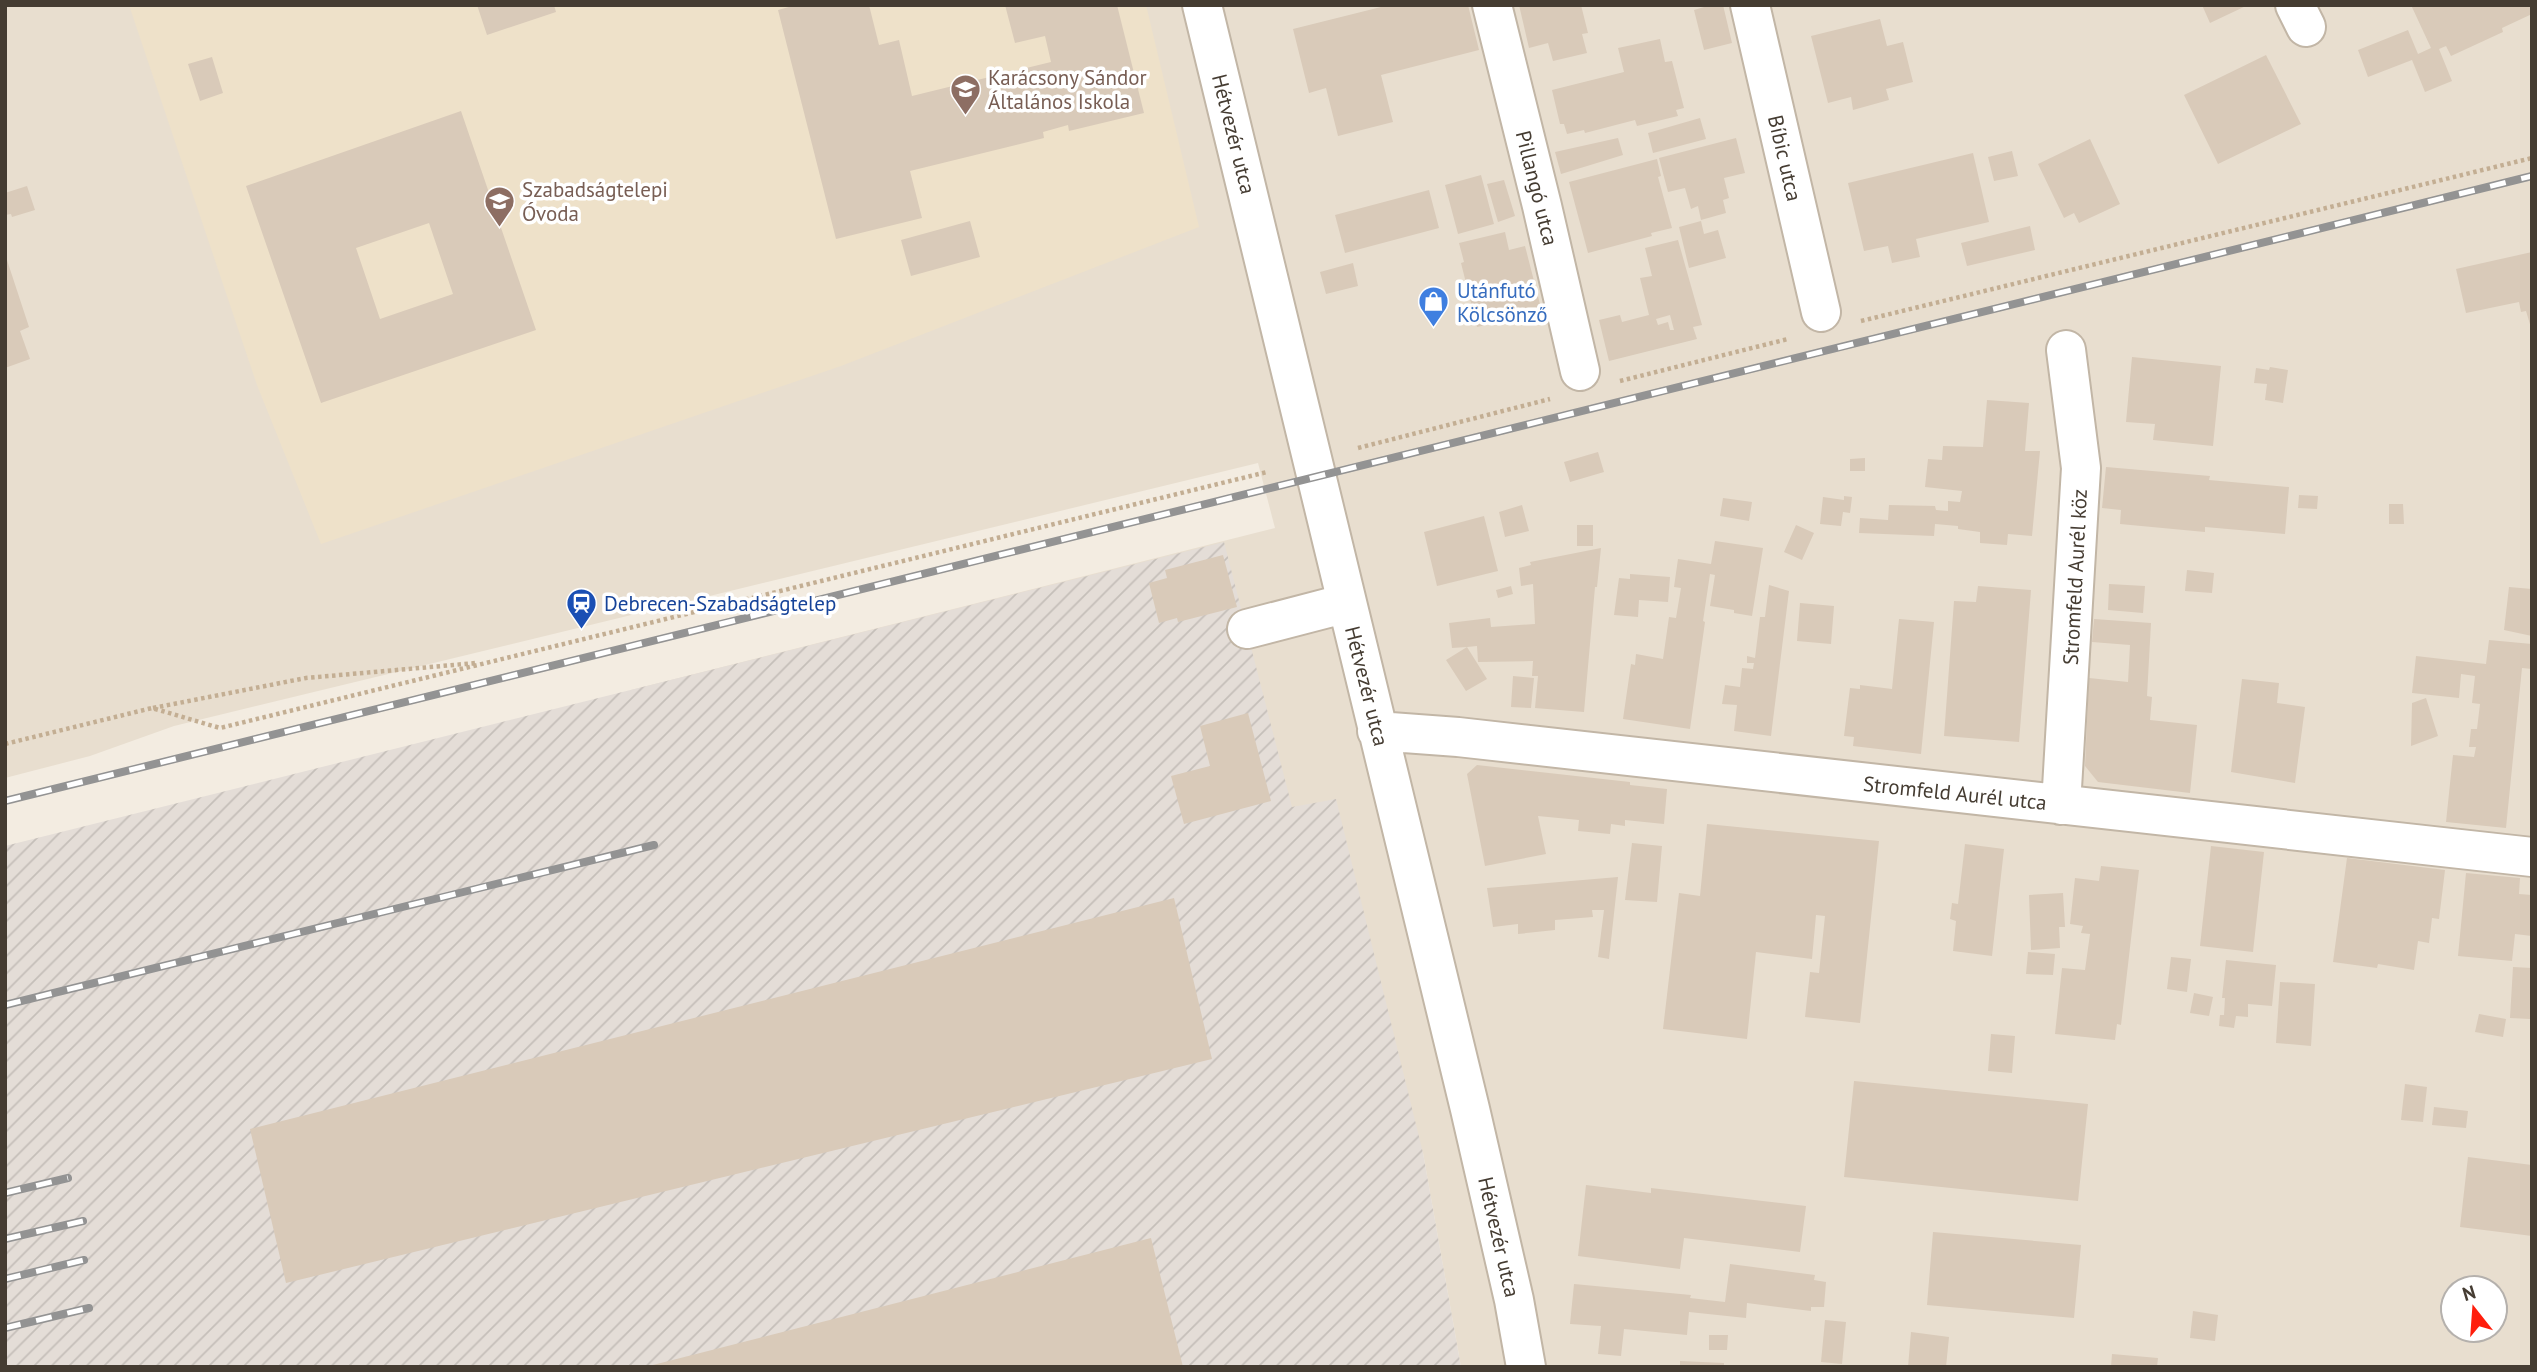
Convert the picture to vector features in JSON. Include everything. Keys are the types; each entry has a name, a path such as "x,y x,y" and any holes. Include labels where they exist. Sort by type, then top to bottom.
{"street":[{"name":"Hétvezér utca","path":"1202,5 1470,1109 1514,1300 1526,1367"},
{"name":"Pillangó utca","path":"1492,5 1542,206 1582,384"},
{"name":"Bíbic utca","path":"1750,5 1821,312"},
{"name":"Stromfeld Aurél köz","path":"2061,805 2081,468 2066,350"},
{"path":"1247,629 1347,603"},
{"name":"Stromfeld Aurél utca","path":"1377,731 1472,738 2532,858"}],"path":[{"path":"1860,321 2532,158"},
{"path":"1358,448 1582,384 1793,337"},
{"path":"152,708 220,728 1267,472"},
{"path":"5,744 251,687 306,678 488,663"}],"shaded area":[{"path":"5,5 2532,5 2532,1367 1461,1367 1423,1153 1293,808 631,690 1275,528 1258,463 174,726 90,756 5,778"},
{"name":"Szabadságtelepi Óvoda","path":"129,5 1146,5 1199,227 841,366 321,544 257,385"},
{"path":"1224,542 1292,807 1336,799 1423,1153 1461,1367 5,1367 5,846"}],"building":[{"path":"477,5 554,5 556,12 487,35"},
{"path":"796,5 869,5 879,45 899,40 912,96 1051,62 1045,36 1015,43 1005,5 1117,5 1144,113 1069,131 1068,125 1043,132 1044,138 910,171 922,218 836,239 778,10"},
{"path":"1389,5 1468,5 1479,50 1381,75 1393,122 1338,136 1326,88 1309,93 1293,29"},
{"path":"1519,5 1581,5 1588,33 1582,34 1587,53 1553,61 1548,43 1529,48"},
{"path":"1723,5 1732,43 1704,50 1694,10"},
{"path":"2202,5 2248,5 2210,23"},
{"path":"2411,5 2532,5 2532,14 2502,28 2503,32 2451,56 2446,46 2439,49 2452,81 2425,92 2412,60 2368,77 2358,50 2408,30 2418,54 2431,48"},
{"path":"1880,19 1887,46 1903,42 1913,82 1886,89 1889,100 1853,110 1851,97 1828,103 1811,36"},
{"path":"1660,39 1665,62 1672,61 1684,108 1676,110 1678,116 1637,126 1635,120 1585,133 1584,130 1567,134 1564,124 1560,124 1552,90 1624,72 1618,48"},
{"path":"2266,55 2301,124 2218,164 2184,95"},
{"path":"212,57 223,93 200,101 188,64"},
{"path":"461,111 536,330 321,403 246,186","holes":["429,223 453,294 380,319 356,248"]},
{"path":"1700,118 1706,139 1653,153 1648,133"},
{"path":"1618,138 1623,155 1561,174 1555,152"},
{"path":"1736,138 1745,173 1724,178 1729,198 1723,200 1726,213 1701,220 1698,206 1691,209 1685,188 1668,192 1659,158"},
{"path":"2090,139 2120,204 2079,223 2074,213 2064,218 2038,164"},
{"path":"2012,151 2018,176 1994,181 1988,157"},
{"path":"1973,153 1989,222 1916,239 1920,257 1892,263 1888,246 1864,251 1848,183"},
{"path":"1657,159 1661,176 1658,177 1672,228 1588,253 1569,182"},
{"path":"1481,175 1494,224 1458,234 1445,185"},
{"path":"1504,180 1515,216 1498,222 1487,184"},
{"path":"27,186 35,210 12,217 11,214 5,215 5,193"},
{"path":"1429,190 1439,228 1345,253 1335,215"},
{"path":"970,221 980,257 911,276 901,240"},
{"path":"1701,221 1704,234 1718,230 1726,258 1689,268 1679,227"},
{"path":"2030,226 2035,250 1967,266 1961,243"},
{"path":"1505,232 1509,250 1525,246 1542,312 1477,327 1461,263 1464,262 1459,243"},
{"path":"1678,240 1702,325 1693,327 1697,339 1609,361 1599,320 1620,315 1622,322 1649,315 1640,278 1652,276 1645,248","holes":["1670,315 1674,330 1670,330 1668,322 1658,325 1656,319"]},
{"path":"2532,252 2532,331 2526,311 2521,312 2519,302 2466,313 2456,269"},
{"path":"6,257 29,327 20,331 30,359 5,368"},
{"path":"1353,263 1358,286 1326,294 1320,272"},
{"path":"2132,357 2221,366 2213,446 2153,440 2155,424 2126,422"},
{"path":"2270,367 2288,370 2283,403 2265,400 2267,384 2254,383 2256,368 2269,370"},
{"path":"1987,400 2029,403 2025,451 2040,451 2032,536 2008,534 2007,545 1980,543 1980,532 1935,524 1934,536 1859,533 1860,518 1888,520 1889,505 1935,506 1936,510 1948,511 1948,501 1960,502 1962,491 1925,487 1928,459 1942,460 1943,446 1983,447"},
{"path":"1598,452 1604,472 1570,482 1564,462"},
{"path":"1865,458 1865,471 1850,471 1850,459"},
{"path":"2106,467 2210,476 2209,480 2289,487 2285,534 2205,527 2205,532 2120,524 2121,510 2102,508"},
{"path":"2299,495 2318,496 2317,509 2298,508"},
{"path":"1844,496 1852,497 1850,513 1843,512 1841,526 1820,524 1823,497 1844,500"},
{"path":"1723,498 1752,502 1749,521 1720,516"},
{"path":"2389,504 2403,504 2404,524 2389,524"},
{"path":"1522,505 1529,531 1505,537 1499,512"},
{"path":"1484,516 1498,571 1437,586 1424,532"},
{"path":"1577,525 1593,525 1593,546 1577,546"},
{"path":"1796,525 1814,533 1802,560 1784,552"},
{"path":"1715,541 1763,548 1752,616 1710,606 1715,575 1710,574 1690,729 1623,719 1631,664 1635,665 1636,654 1663,659 1669,617 1676,618 1681,588 1674,587 1678,559 1711,564"},
{"path":"1601,548 1584,712 1535,708 1538,676 1532,676 1533,661 1478,662 1477,646 1452,648 1449,623 1490,618 1491,627 1535,624 1533,584 1521,586 1519,568 1531,565 1530,562"},
{"path":"1223,555 1237,607 1178,622 1177,618 1159,623 1149,583 1167,578 1165,570"},
{"path":"2187,570 2214,573 2212,593 2185,591"},
{"path":"1630,574 1670,577 1668,602 1639,600 1638,617 1614,615 1619,578 1630,579"},
{"path":"2109,584 2145,586 2143,613 2108,610"},
{"path":"1769,585 1789,591 1771,736 1734,731 1737,705 1722,704 1725,685 1740,687 1742,668 1753,669 1754,663 1747,663 1747,656 1755,658 1760,617 1765,617"},
{"path":"1511,586 1513,594 1498,598 1496,590"},
{"path":"1978,586 2031,590 2019,742 1944,736 1954,601 1976,602"},
{"path":"2509,587 2532,589 2532,636 2504,630"},
{"path":"1800,603 1834,606 1831,644 1797,641"},
{"path":"1899,619 1934,622 1921,754 1853,746 1854,737 1844,736 1850,688 1860,689 1860,685 1892,689"},
{"path":"2094,619 2151,623 2147,696 2152,697 2150,720 2197,725 2190,793 2098,782 2085,766 2089,678 2128,682 2130,645 2092,642"},
{"path":"2489,640 2532,644 2532,669 2522,668 2506,828 2446,822 2453,755 2474,757 2476,747 2469,747 2471,729 2477,729 2480,704 2472,703 2475,676 2461,674 2459,698 2412,693 2416,656 2486,664"},
{"path":"1467,647 1487,679 1466,691 1446,660"},
{"path":"1513,676 1534,678 1531,708 1511,707"},
{"path":"2242,679 2279,683 2277,703 2305,707 2295,783 2231,772"},
{"path":"2426,698 2438,736 2411,746 2412,703"},
{"path":"1248,713 1271,801 1184,824 1171,776 1210,766 1200,726"},
{"path":"1477,765 1630,782 1630,785 1667,789 1664,824 1625,820 1625,826 1611,824 1610,834 1578,831 1579,820 1538,816 1546,854 1485,866 1467,774"},
{"path":"1707,824 1879,841 1860,1023 1805,1017 1810,972 1819,973 1825,916 1816,915 1812,959 1756,952 1747,1039 1663,1029 1679,893 1700,896"},
{"path":"1632,843 1662,846 1657,902 1625,900"},
{"path":"1965,844 2004,849 1992,956 1953,951 1956,921 1950,919 1952,903 1958,904"},
{"path":"2211,846 2264,852 2253,952 2200,946"},
{"path":"2347,858 2445,870 2439,919 2432,918 2429,943 2418,941 2414,970 2378,964 2377,968 2333,962"},
{"path":"2101,866 2139,870 2121,1025 2117,1024 2115,1040 2055,1034 2062,968 2085,970 2090,934 2081,933 2083,926 2070,924 2075,878 2099,881"},
{"path":"2466,873 2520,878 2519,894 2532,895 2532,936 2515,934 2512,961 2458,956"},
{"path":"1618,877 1609,959 1598,957 1604,910 1592,910 1593,917 1555,920 1555,930 1518,934 1518,924 1493,927 1487,888"},
{"path":"2063,893 2065,927 2059,927 2060,948 2031,950 2029,895"},
{"path":"1174,898 1212,1059 286,1283 250,1129"},
{"path":"2028,952 2055,954 2053,975 2026,974"},
{"path":"2171,957 2191,959 2187,992 2167,989"},
{"path":"2226,960 2276,965 2272,1006 2248,1004 2248,1017 2236,1016 2234,1028 2219,1026 2220,1015 2224,1015 2225,998 2222,998"},
{"path":"2513,967 2532,968 2530,1019 2510,1018"},
{"path":"2280,982 2315,984 2311,1046 2276,1043"},
{"path":"2194,993 2213,997 2209,1016 2190,1013"},
{"path":"2479,1014 2506,1019 2503,1037 2475,1032"},
{"path":"1991,1034 2015,1036 2012,1073 1988,1071"},
{"path":"1854,1081 2088,1104 2078,1201 1844,1177"},
{"path":"2405,1084 2427,1087 2423,1122 2401,1120"},
{"path":"2434,1107 2468,1111 2466,1128 2432,1125"},
{"path":"2468,1157 2532,1165 2532,1236 2460,1227"},
{"path":"1586,1185 1651,1193 1651,1188 1806,1206 1800,1252 1684,1238 1680,1269 1578,1256"},
{"path":"1933,1232 2081,1245 2074,1318 1927,1305"},
{"path":"1151,1238 1183,1367 649,1367 649,1366"},
{"path":"1730,1264 1815,1275 1814,1280 1826,1282 1824,1307 1811,1307 1811,1311 1747,1303 1746,1318 1689,1312 1687,1335 1624,1329 1621,1356 1598,1354 1601,1326 1570,1324 1574,1284 1691,1295 1690,1298 1725,1302"},
{"path":"2193,1311 2218,1315 2215,1341 2190,1338"},
{"path":"1825,1320 1846,1322 1842,1364 1821,1362"},
{"path":"1911,1332 1949,1337 1946,1367 1908,1367"},
{"path":"1709,1335 1728,1335 1727,1350 1709,1350"},
{"path":"2112,1354 2158,1358 2157,1367 2111,1367"},
{"path":"1680,1361 1724,1363 1724,1367 1680,1367"}],"railway":[{"path":"5,801 2532,176"},
{"path":"5,1005 654,845"},
{"path":"5,1193 68,1178"},
{"path":"5,1239 83,1221"},
{"path":"5,1279 84,1260"},
{"path":"5,1328 89,1308"}],"place":[{"name":"Karácsony Sándor Általános Iskola","path":"965,116"},
{"name":"Szabadságtelepi Óvoda","path":"499,228"},
{"name":"Utánfutó Kölcsönző","path":"1434,329"},
{"name":"Debrecen-Szabadságtelep","path":"581,630"}]}
